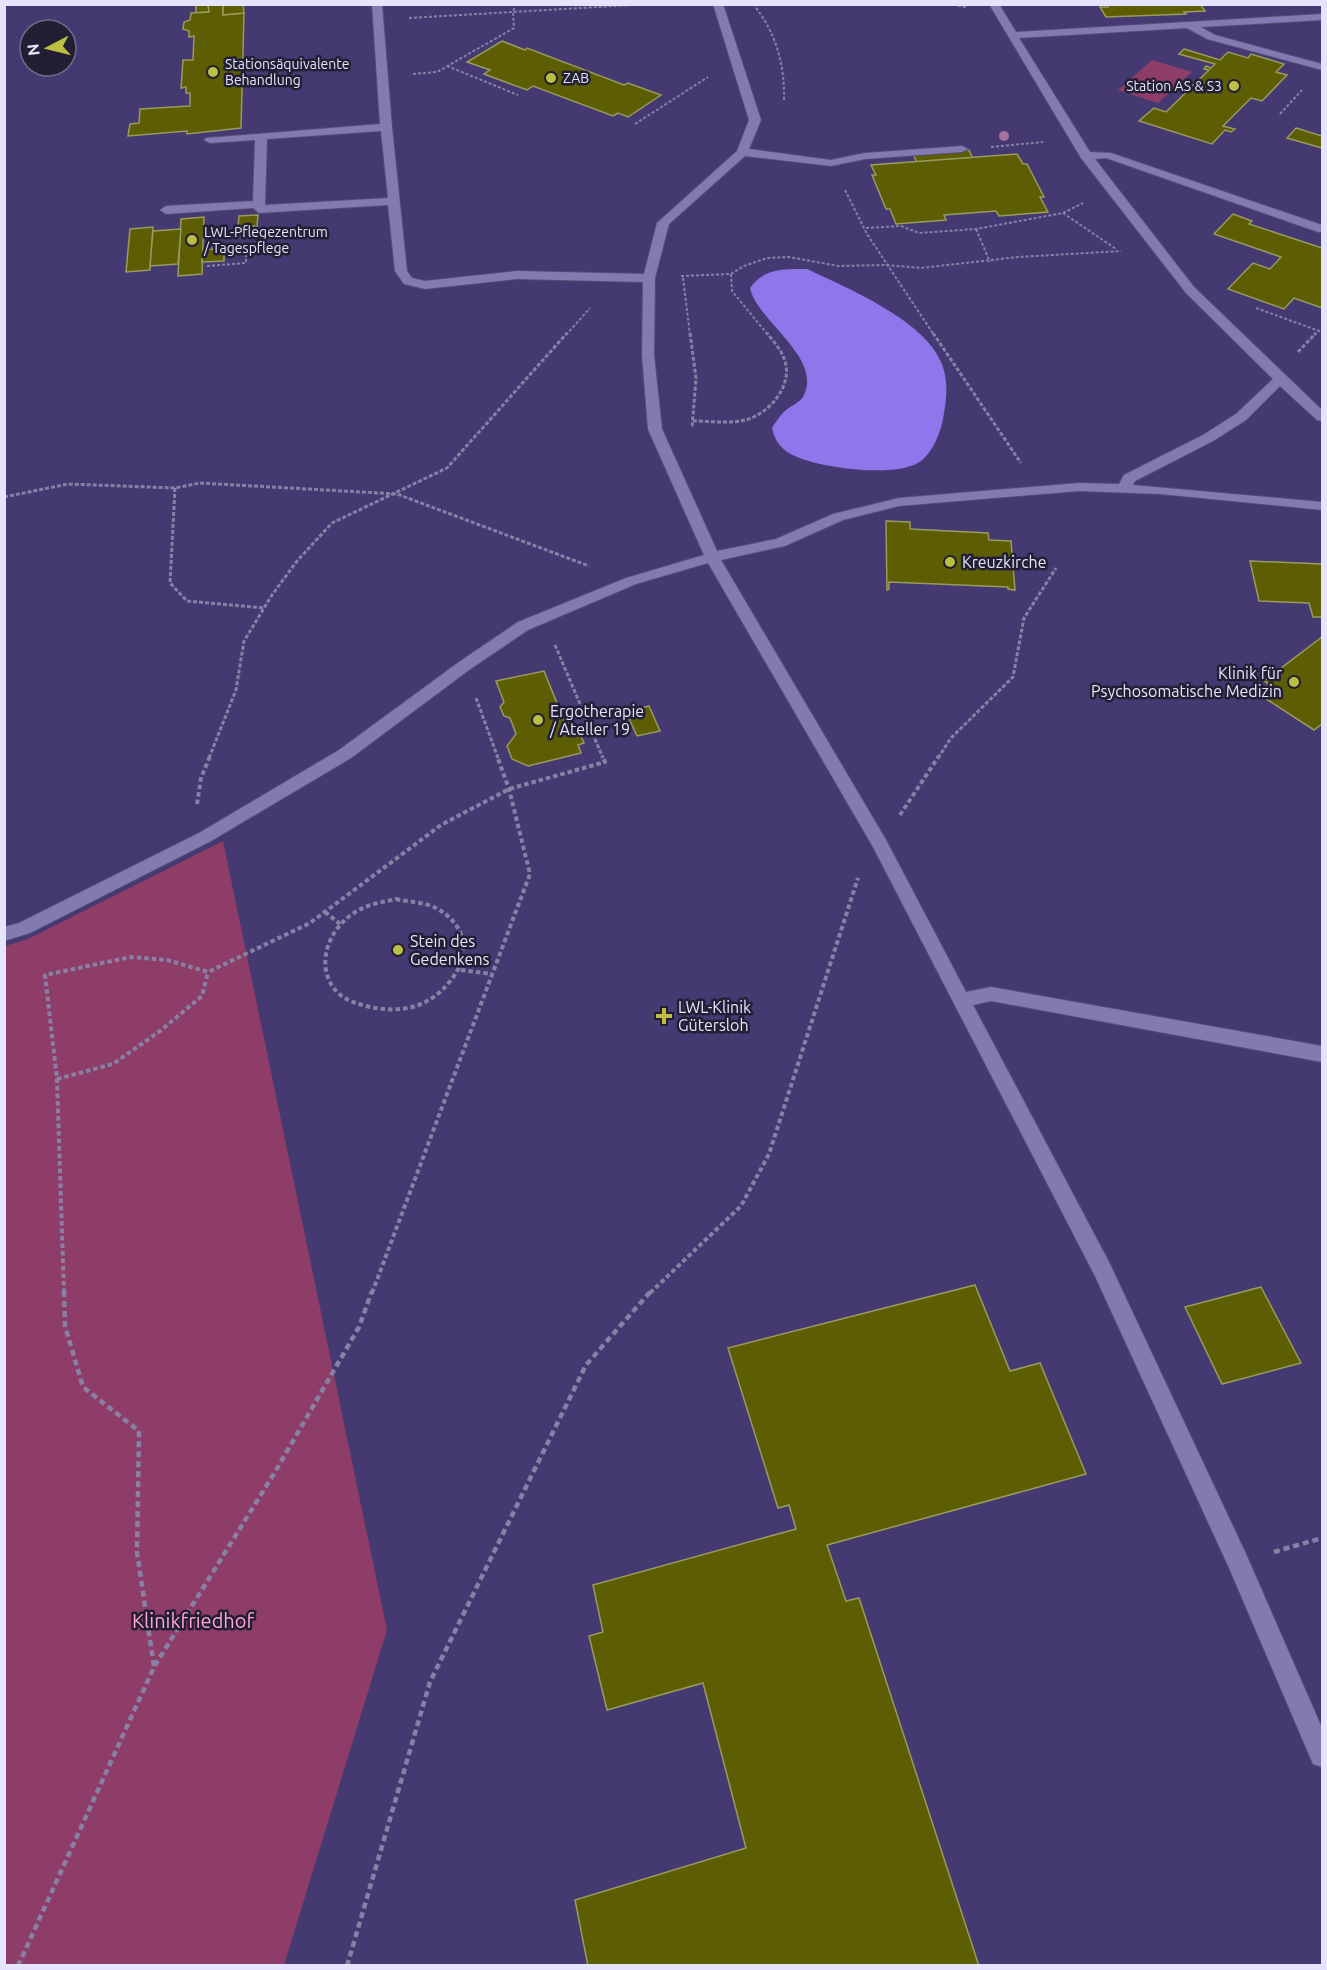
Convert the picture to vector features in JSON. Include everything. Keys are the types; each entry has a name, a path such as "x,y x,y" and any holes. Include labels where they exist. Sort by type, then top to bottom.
{"lane":[{"path":"377,4 386,127 401,272 408,281 426,285 517,274 649,278"},
{"path":"718,4 755,120 742,152 663,223 649,278 648,355 655,429 712,557 880,845 1102,1269 1238,1562 1323,1755"},
{"path":"994,4 1085,156 1157,249 1190,290 1280,379 1323,417"},
{"path":"1012,35 1323,17"},
{"path":"1188,24 1211,37 1323,67"},
{"path":"210,140 386,127"},
{"path":"261,136 259,209 394,201"},
{"path":"742,152 831,163 865,156 962,149"},
{"path":"1085,156 1107,155 1323,229"},
{"path":"166,210 260,204"},
{"path":"1124,489 1129,478 1208,438 1241,417 1280,379"},
{"path":"4,934 24,928 205,837 345,754 464,666 524,626 543,616 631,581 712,557 780,543 838,517 899,502 1039,489 1124,489 1323,506"},
{"path":"960,1001 992,994 1323,1054"}],"path":[{"path":"382,75 437,72 514,28 513,12 516,4"},
{"path":"378,19 649,4"},
{"path":"635,124 727,64 738,64"},
{"path":"447,66 518,95"},
{"path":"986,147 1074,139"},
{"path":"831,163 886,265 1039,489"},
{"path":"866,228 901,226 919,233 976,229 1063,213 1080,205 1106,183"},
{"path":"1063,213 1119,251"},
{"path":"976,229 990,262"},
{"path":"207,266 246,263 246,244 209,247"},
{"path":"649,278 731,274 744,266 767,258 789,257 838,266 886,265 921,268 990,262 1018,257 1157,249"},
{"path":"682,265 696,378 691,432"},
{"path":"693,421 743,421 765,413 779,395 787,375 784,357 732,291 731,274"},
{"path":"205,837 196,801 201,778 236,690 244,641 297,561 332,523 397,494 447,468 583,314 625,278"},
{"path":"1310,340 1318,331"},
{"path":"4,497 68,484 175,489 200,483 397,494 631,581"},
{"path":"175,489 170,583 187,601 264,608"},
{"path":"347,1965 430,1683 586,1365 638,1304 741,1206 769,1154 862,866 880,845 951,738 1013,677 1024,618 1056,568"},
{"path":"154,1667 137,1552 139,1431 83,1388 65,1326 57,1079 45,975 130,957 167,960 208,972 310,923 441,825 509,789 605,762 543,616"},
{"path":"18,1965 154,1667 275,1472 359,1327 530,874 509,789 464,666"},
{"path":"396,899 420,900 439,907 454,919 463,934 466,952 461,970 449,987 432,1000 411,1008 388,1012 366,1009 345,999 330,984 324,966 325,947 340,924 352,913 373,903 396,899"},
{"path":"325,912 340,924"},
{"path":"461,970 492,974"},
{"path":"57,1079 113,1064 160,1031 202,996 208,972"},
{"path":"1238,1562 1323,1538"}],"shaded area":[{"name":"LWL-Klinik Gütersloh","path":"7,5 1322,5 1322,1965 5,1966 4,24"},
{"path":"807,269 883,307 919,333 933,348 944,370 946,401 937,439 930,452 921,461 894,469 835,467 789,453 778,442 772,428 788,408 802,398 807,381 804,367 797,353 755,301 750,288 768,273"}],"green space":[{"path":"1152,60 1192,72 1158,103 1118,90"},
{"name":"Klinikfriedhof","path":"223,841 387,1630 284,1965 5,1965 5,946 28,939"}],"building":[{"path":"196,4 208,4 209,12 196,13"},
{"name":"Stationsäquivalente Behandlung","path":"208,4 223,4 223,15 244,13 241,128 187,134 187,131 128,136 130,124 139,123 140,109 190,106 190,93 186,93 186,87 181,88 183,60 193,60 194,36 189,37 189,31 183,29 184,22 190,20 191,13 209,12"},
{"path":"223,4 243,4 244,13 223,15"},
{"path":"1107,4 1200,4 1205,11 1184,12 1186,14 1106,17 1100,7 1108,7"},
{"name":"ZAB","path":"502,41 525,50 527,48 624,85 628,83 661,95 628,117 618,113 613,116 533,86 527,90 484,74 490,70 467,62"},
{"name":"Station AS & S3","path":"1184,49 1220,60 1228,52 1248,58 1251,54 1284,64 1276,72 1287,75 1262,101 1251,98 1223,126 1235,129 1231,132 1225,130 1212,144 1139,121 1154,108 1166,112 1209,70 1204,69 1206,66 1211,68 1215,64 1179,54"},
{"path":"1296,128 1322,136 1322,148 1287,138"},
{"path":"969,150 973,159 917,163 913,154"},
{"path":"1017,154 1023,164 1027,164 1044,197 1040,197 1048,212 999,216 996,211 944,215 946,220 896,224 890,209 886,209 872,175 876,175 871,165"},
{"path":"1233,214 1252,221 1249,224 1322,248 1322,308 1294,298 1284,309 1228,289 1253,263 1270,269 1281,257 1214,234"},
{"name":"LWL-Pflegezentrum / Tagespflege","path":"258,215 257,226 238,227 239,216"},
{"name":"LWL-Pflegezentrum / Tagespflege","path":"204,217 202,274 178,276 181,219"},
{"path":"153,227 150,270 126,272 130,229"},
{"name":"LWL-Pflegezentrum / Tagespflege","path":"181,229 178,264 150,266 153,231"},
{"name":"LWL-Pflegezentrum / Tagespflege","path":"224,248 224,261 202,262 203,250"},
{"name":"Kreuzkirche","path":"886,521 910,522 910,529 988,533 989,540 1011,541 1015,590 1008,589 1008,587 889,582 887,590"},
{"path":"1250,561 1322,564 1322,617 1313,617 1309,603 1259,601"},
{"name":"Klinik für Psychosomatische Medizin","path":"1322,637 1322,724 1314,730 1257,693 1269,684 1264,681"},
{"name":"Ergotherapie / Ateller 19","path":"544,671 565,723 569,722 572,731 578,730 584,743 578,745 581,753 528,766 512,759 507,746 516,734 510,718 504,716 500,707 504,702 496,681"},
{"path":"649,706 660,731 637,736 626,712"},
{"path":"975,1285 1010,1371 1040,1363 1086,1474 827,1545 846,1601 859,1598 979,1966 588,1966 575,1900 746,1848 703,1683 607,1710 589,1636 603,1632 593,1585 796,1529 789,1505 778,1508 728,1348"},
{"path":"1261,1287 1301,1363 1222,1384 1185,1307"}],"place":[{"name":"Stationsäquivalente Behandlung","path":"213,72"},
{"name":"ZAB","path":"551,78"},
{"name":"Station AS & S3","path":"1234,86"},
{"name":"LWL-Pflegezentrum / Tagespflege","path":"192,240"},
{"name":"Kreuzkirche","path":"950,562"},
{"name":"Klinik für Psychosomatische Medizin","path":"1294,682"},
{"name":"Ergotherapie / Ateller 19","path":"538,720"},
{"name":"Stein des Gedenkens","path":"398,950"},
{"name":"LWL-Klinik Gütersloh","path":"664,1016"}]}
